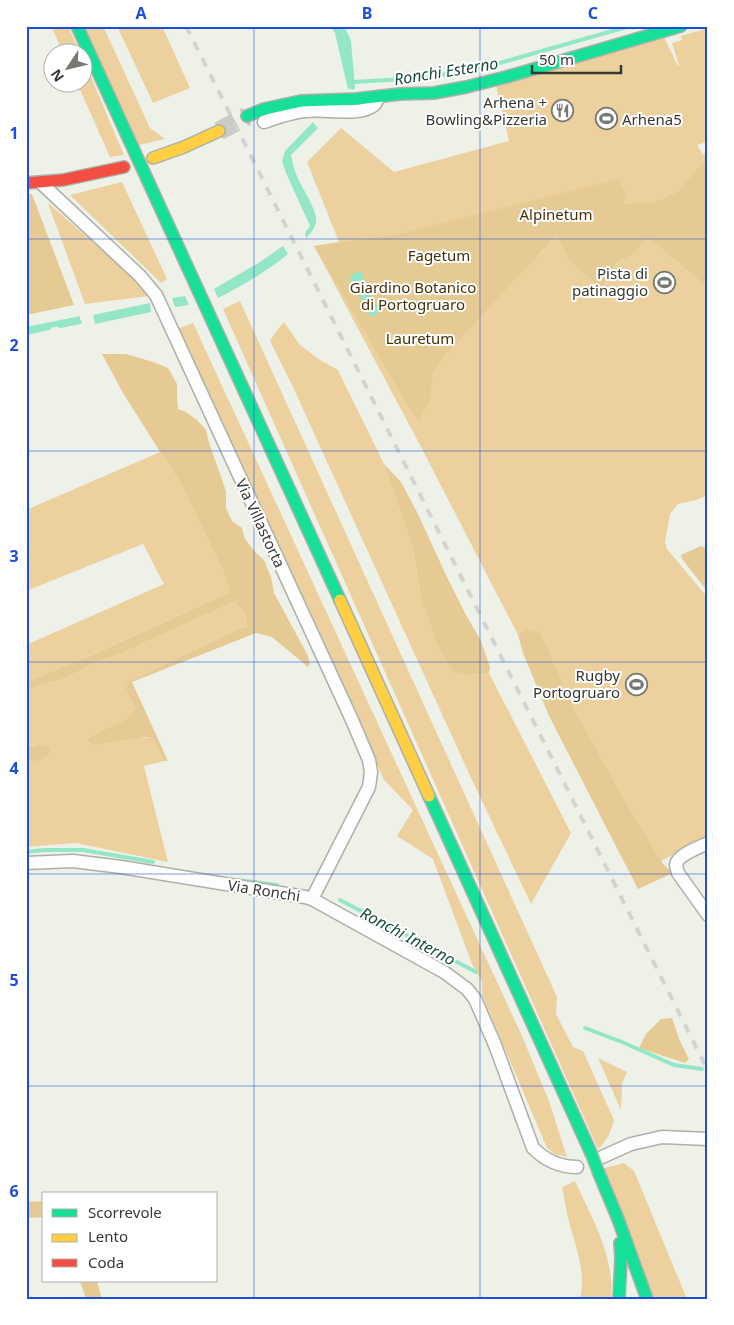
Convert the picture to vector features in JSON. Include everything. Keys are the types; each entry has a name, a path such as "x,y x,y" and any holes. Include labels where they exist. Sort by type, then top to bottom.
{"main road":[{"path":"77,26 476,898 596,1155 598,1171 618,1219 647,1299"},
{"path":"247,116 301,101 434,93 466,87 525,72 681,26"},
{"path":"153,158 184,147 219,131"},
{"path":"26,183 41,183 124,167"},
{"path":"618,1219 621,1258 620,1299"}],"street":[{"path":"264,122 284,115 306,111 361,111 371,108 378,97"},
{"name":"Via Villastorta","path":"41,183 140,276 156,295 369,760 372,772 369,787 312,898"},
{"path":"708,843 684,854 678,859 676,865 678,873 708,915"},
{"name":"Via Ronchi","path":"26,862 73,861 312,898 444,972 467,989 474,999 496,1044 533,1148 541,1156 556,1163 567,1167 577,1167"},
{"path":"596,1155 662,1137 708,1139"}],"green space":[{"path":"51,26 68,26 75,42 58,42"},
{"path":"84,26 103,26 150,128 165,139 139,145"},
{"path":"117,26 162,26 190,88 153,103"},
{"path":"708,28 708,141 697,145 703,155 708,151 708,495 678,504 670,514 665,542 667,549 708,598 708,836 661,861 575,710 552,658 525,629 518,635 314,246 339,242 307,162 341,128 394,172 509,141 496,86 664,37 678,66 672,43 682,40 681,36"},
{"path":"92,79 124,155 110,157 81,92 92,92"},
{"name":"Giardino Botanico di Portogruaro","path":"708,161 708,287 648,237 632,255 616,262 601,289 569,259 557,234 440,361 433,373 430,399 419,421 404,399 314,246 395,235 619,179 627,198 621,204 656,202 678,192 700,166"},
{"path":"122,182 167,279 161,283 70,195"},
{"path":"26,194 32,194 74,305 26,315"},
{"path":"48,203 125,270 149,296 85,304"},
{"path":"240,301 557,997 556,1014 573,1047 583,1051 614,1120 608,1136 598,1149 223,309"},
{"path":"284,322 300,345 320,360 338,370 384,464 413,549 421,597 470,675 489,673 571,833 531,904 270,341"},
{"path":"193,323 522,1036 549,1101 567,1157 555,1154 547,1148 482,995 482,982 472,964 433,859 397,836 413,810 384,780 177,329"},
{"path":"102,354 126,354 168,368 177,384 178,409 197,420 206,430 226,491 226,508 232,521 242,528 245,539 264,560 271,577 274,593 310,663 308,667 272,637 256,633 132,682 168,761 164,761 152,738 145,737 94,745 89,743 88,740 94,735 119,724 135,709 126,688 129,681 241,628 247,627 245,614 235,601 120,654 87,666 67,678 26,691 26,683 230,592 222,569 183,488 123,393"},
{"path":"160,452 183,488 222,569 230,592 26,683 26,645 164,584 143,544 26,591 26,510"},
{"path":"384,464 401,482 417,512 446,575 481,641 490,667 489,673 470,675 454,673 437,643 421,597 413,549"},
{"path":"701,546 708,549 708,592 682,559 681,555"},
{"path":"235,601 245,614 247,627 241,628 129,681 135,710 131,717 123,723 94,734 132,739 152,738 164,761 144,766 168,862 76,843 26,847 26,760 30,761 36,745 26,746 26,691 67,678 87,666 120,654"},
{"path":"525,629 539,631 575,710 623,797 663,864 673,873 638,889 549,716 523,653 518,635"},
{"path":"45,745 50,750 48,755 38,761 26,760 26,746"},
{"path":"672,1018 689,1059 685,1063 639,1048 646,1034 661,1019"},
{"path":"598,1058 627,1072 622,1083 621,1110"},
{"path":"624,1163 634,1171 687,1299 652,1299 601,1169"},
{"path":"575,1181 606,1253 611,1283 611,1299 580,1299 582,1289 581,1269 562,1187"},
{"path":"42,1201 42,1217 26,1218 26,1202"},
{"path":"80,1282 97,1282 102,1299 86,1299"}],"shaded area":[{"path":"331,26 342,26 349,41 353,88 348,89 335,33"},
{"path":"313,122 318,128 291,155 298,178 312,204 316,217 314,229 306,238 305,233 310,226 282,161 285,151"},
{"path":"283,246 288,254 254,278 218,298 214,289"},
{"path":"356,272 361,272 366,283 365,289 378,306 374,317 370,316 352,285 350,278"},
{"path":"185,296 189,305 175,307 172,298"},
{"path":"150,303 151,312 95,324 93,315"},
{"path":"80,316 80,322 26,333 26,327"}],"waterway":[{"path":"342,26 349,41 353,88"},
{"name":"Ronchi Esterno","path":"353,82 422,78 482,68 630,26"},
{"name":"Ronchi Esterno","path":"60,326 80,322"},
{"name":"Ronchi Esterno","path":"26,333 49,328"},
{"name":"Ronchi Interno","path":"26,852 83,850 153,862"},
{"name":"Ronchi Interno","path":"237,880 277,885"},
{"name":"Ronchi Interno","path":"340,900 476,972"},
{"name":"Ronchi Interno","path":"585,1028 674,1065 702,1069"}],"tunnel":[{"path":"219,131 247,116"}],"railway":[{"path":"186,26 708,1071"}],"traffic: fast":[{"path":"77,26 340,600"},
{"path":"247,116 264,109 301,101 434,93 466,87 681,26"},
{"path":"429,796 591,1153"},
{"path":"591,1153 598,1171"},
{"path":"598,1171 618,1219 647,1299"},
{"path":"619,1299 620,1243"}],"traffic: slow":[{"path":"153,158 184,147 219,131"},
{"path":"340,600 429,796"}],"traffic: jam":[{"path":"26,183 63,180 124,167"}],"place":[{"name":"Arhena + Bowling&Pizzeria","path":"563,111"},
{"name":"Arhena5","path":"606,119"},
{"name":"Pista di patinaggio","path":"664,282"},
{"name":"Rugby Portogruaro","path":"636,684"}],"park label":[{"name":"Alpinetum","path":"556,214"},
{"name":"Fagetum","path":"439,255"},
{"name":"Lauretum","path":"420,338"}]}
